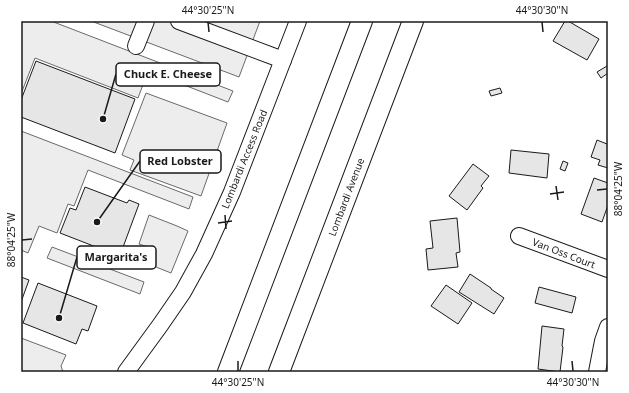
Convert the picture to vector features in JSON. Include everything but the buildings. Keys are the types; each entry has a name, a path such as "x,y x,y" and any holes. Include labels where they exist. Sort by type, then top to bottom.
{"main road":[{"path":"228,372 362,21"},
{"name":"Lombardi Avenue","path":"279,372 412,21"}],"street":[{"path":"136,46 146,21"},
{"path":"179,21 283,60"},
{"name":"Lombardi Access Road","path":"126,372 185,288 204,254 232,192 298,21"},
{"name":"Van Oss Court","path":"519,236 608,270"},
{"path":"597,372 603,341 608,327"}],"shaded area":[{"path":"21,21 51,21 233,91 228,102 148,71 138,98 35,58 21,94"},
{"path":"91,21 260,21 239,77"},
{"path":"146,93 227,123 201,196 130,170 134,160 122,155"},
{"path":"21,131 193,197 189,209 88,170 74,206 68,204 57,233 39,226 28,253 21,250"},
{"path":"149,215 188,231 171,273 146,263 151,248 139,244"},
{"path":"52,247 144,282 140,294 47,258"},
{"path":"21,338 66,355 61,366 63,372 21,372"}],"place":[{"name":"Chuck E. Cheese","path":"103,119"},
{"name":"Red Lobster","path":"97,222"},
{"name":"Margarita's","path":"59,318"}]}
